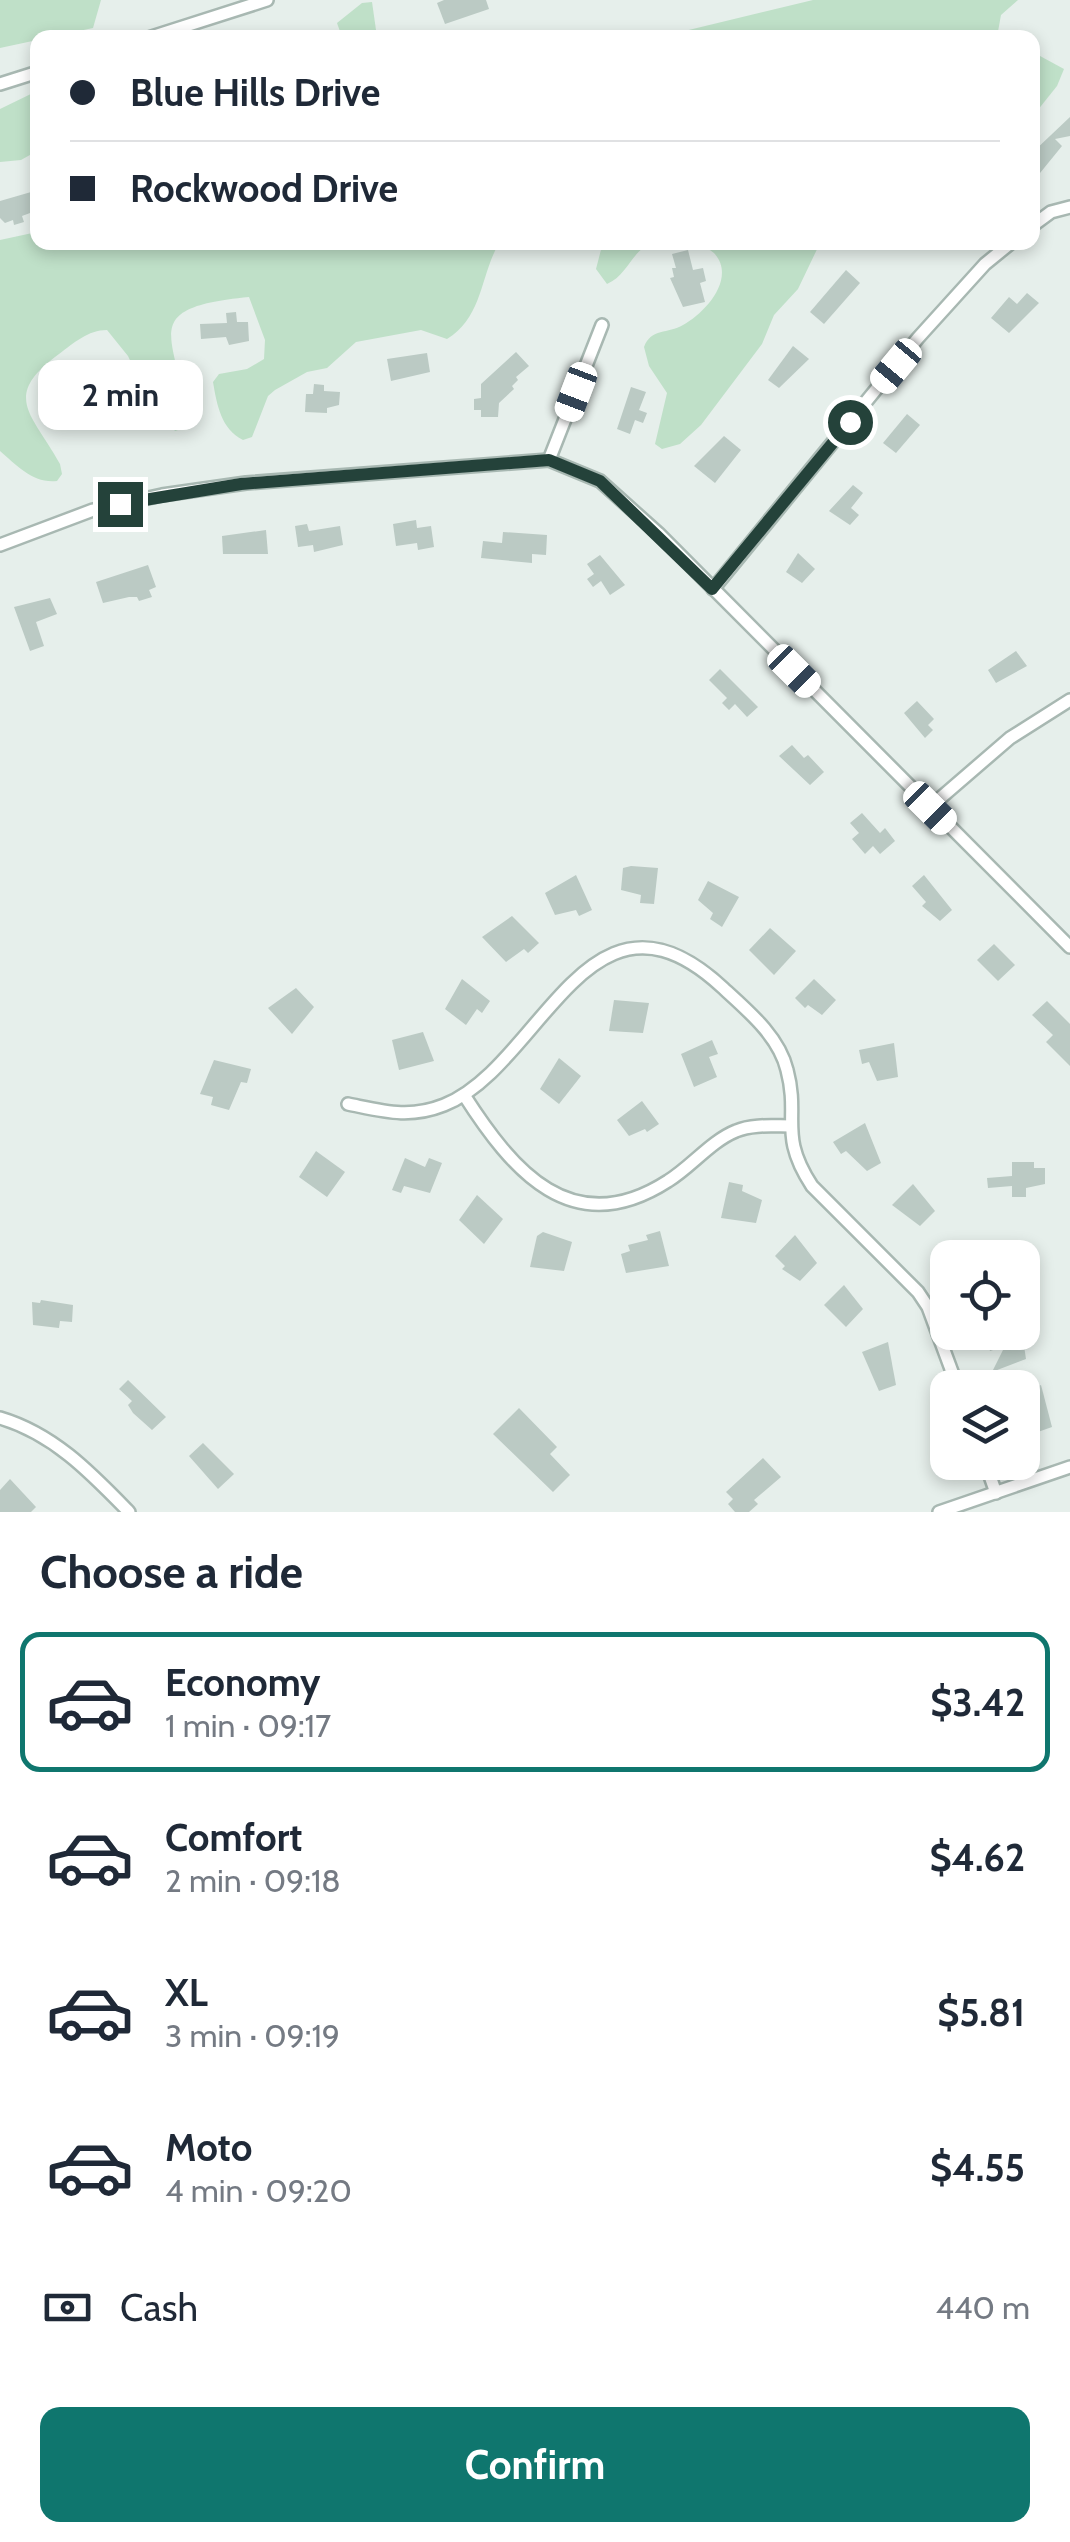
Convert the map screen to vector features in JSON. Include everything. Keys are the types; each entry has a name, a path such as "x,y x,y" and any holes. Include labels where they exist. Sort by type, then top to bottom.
{"street":[{"path":"173,30 267,0"},
{"path":"0,84 30,75"},
{"path":"1040,220 1051,212 1070,208"},
{"path":"712,589 918,338 1002,250"},
{"path":"549,460 602,324"},
{"path":"0,545 94,510 162,495 246,483 549,460 600,481 1070,947"},
{"path":"930,808 1010,738 1070,700"},
{"path":"348,1104 404,1114 425,1112 464,1095 583,972 602,959 626,950 656,951 700,966 776,1044 788,1070 792,1151 812,1186 928,1307 951,1370"},
{"path":"464,1095 499,1149 522,1174 546,1190 580,1202 632,1198 665,1183 736,1130 790,1126"},
{"path":"0,1418 28,1426 79,1462 130,1512"},
{"path":"939,1512 1070,1467"},
{"path":"992,1480 996,1492"}],"green space":[{"path":"0,0 101,0 93,28 30,30 30,42 0,48"},
{"path":"813,0 1018,0 1001,15 998,30 689,30"},
{"path":"372,2 376,30 340,30 337,23 362,3"},
{"path":"1040,56 1064,69 1057,86 1040,107"},
{"path":"30,94 30,155 21,160 0,162 0,109"},
{"path":"30,234 30,250 496,250 474,308 459,330 447,339 421,330 356,342 327,368 307,372 268,396 252,437 243,440 225,423 213,382 219,374 247,369 264,359 265,340 249,297 212,302 189,309 176,319 171,332 172,348 186,420 184,428 175,431 107,330 87,335 41,369 30,382 26,395 32,419 60,464 62,474 57,481 49,481 26,472 0,451 0,240"},
{"path":"601,250 641,250 607,284 596,269"},
{"path":"708,250 817,250 798,289 774,315 762,344 701,425 680,444 662,449 655,444 667,393 649,366 644,347 655,334 683,325 709,304 722,273 714,253"}],"building":[{"path":"486,0 489,9 445,24 437,3"},
{"path":"1070,117 1070,136 1055,139 1062,146 1040,173 1040,145"},
{"path":"30,192 30,213 22,216 24,222 5,223 0,218 0,201"},
{"path":"688,250 693,270 703,268 706,281 700,283 705,302 683,307 670,278 674,277 672,268 676,268 672,254"},
{"path":"846,270 860,283 824,324 810,312"},
{"path":"1027,293 1039,303 1009,333 991,318 1009,297 1017,304"},
{"path":"236,312 237,322 248,322 249,341 229,345 226,337 201,339 200,324 227,323 226,313"},
{"path":"793,346 809,359 779,388 768,380"},
{"path":"516,352 529,366 516,377 514,389 499,403 498,417 481,417 481,410 474,410 474,399 481,398 481,384"},
{"path":"427,353 430,372 391,381 387,359"},
{"path":"104,360 113,378 91,389 88,384 75,391 67,377"},
{"path":"314,384 324,385 324,391 340,392 339,405 327,408 327,413 305,412 306,394 313,394"},
{"path":"631,387 646,392 639,410 647,413 643,423 635,420 630,434 617,429"},
{"path":"907,414 920,425 896,453 883,443"},
{"path":"724,436 741,450 715,483 694,466"},
{"path":"853,485 863,493 851,508 859,515 850,525 829,511"},
{"path":"416,520 417,528 431,526 434,547 418,550 417,543 396,546 393,524"},
{"path":"307,524 309,531 340,526 343,545 314,552 313,545 298,547 295,526"},
{"path":"266,530 268,554 223,554 222,536"},
{"path":"503,532 547,535 546,555 532,554 532,563 481,558 483,541 502,543"},
{"path":"798,553 815,569 802,583 786,572"},
{"path":"600,555 625,585 610,595 601,581 593,587 587,579 594,574 587,564"},
{"path":"148,565 156,587 149,590 152,597 103,603 96,582"},
{"path":"50,598 57,614 36,622 44,646 30,651 14,607"},
{"path":"1016,651 1027,666 996,683 988,670"},
{"path":"720,669 758,707 747,717 735,704 729,710 722,703 727,698 709,680"},
{"path":"917,701 934,719 928,725 933,730 925,738 904,713"},
{"path":"792,745 824,772 810,785 779,756"},
{"path":"862,813 880,833 885,828 895,841 880,854 873,846 865,854 852,839 859,833 850,823"},
{"path":"623,868 658,868 654,904 640,903 641,895 621,890"},
{"path":"576,875 592,910 579,916 576,910 555,915 545,893"},
{"path":"924,875 952,910 940,921 922,906 926,902 912,886"},
{"path":"708,881 739,897 722,927 710,919 713,913 698,900"},
{"path":"512,916 539,943 528,953 524,949 506,962 482,937"},
{"path":"770,928 796,951 774,975 749,950"},
{"path":"994,944 1015,965 998,981 977,960"},
{"path":"462,979 490,1001 482,1013 477,1009 466,1025 445,1009"},
{"path":"814,979 836,1000 822,1015 808,1005 805,1008 795,998"},
{"path":"296,988 314,1007 292,1034 268,1008"},
{"path":"614,1000 649,1003 643,1033 609,1031"},
{"path":"1047,1001 1070,1024 1070,1066 1046,1042 1053,1035 1032,1015"},
{"path":"423,1032 434,1061 399,1070 392,1040"},
{"path":"712,1040 718,1054 709,1057 717,1077 694,1087 681,1054"},
{"path":"894,1043 898,1077 877,1081 869,1062 862,1064 859,1050"},
{"path":"559,1058 581,1076 559,1104 540,1089"},
{"path":"214,1060 251,1069 247,1083 241,1082 229,1110 211,1105 213,1097 200,1094"},
{"path":"642,1101 659,1124 629,1136 617,1120"},
{"path":"865,1123 881,1163 867,1171 846,1151 841,1154 833,1142"},
{"path":"316,1151 345,1172 327,1197 299,1177"},
{"path":"405,1158 425,1167 429,1158 442,1163 430,1193 404,1186 401,1193 392,1190"},
{"path":"1012,1162 1034,1162 1034,1168 1045,1168 1045,1184 1026,1188 1026,1197 1012,1197 1012,1186 988,1188 987,1178 1012,1176"},
{"path":"729,1182 743,1185 742,1191 762,1200 756,1223 721,1218"},
{"path":"913,1184 935,1211 920,1226 892,1205"},
{"path":"477,1195 503,1219 484,1244 459,1220"},
{"path":"660,1231 669,1266 626,1273 621,1254 630,1251 628,1245 648,1240 646,1235"},
{"path":"543,1232 572,1242 564,1271 530,1267 537,1236"},
{"path":"795,1235 817,1263 800,1281 782,1269 785,1266 775,1256"},
{"path":"844,1285 863,1309 846,1327 824,1305"},
{"path":"32,1302 73,1305 72,1322 60,1321 59,1328 33,1325"},
{"path":"888,1342 896,1385 879,1391 862,1352"},
{"path":"1003,1350 1025,1350 1026,1359 993,1370"},
{"path":"128,1380 166,1417 152,1430 133,1413 128,1405 132,1401 119,1389"},
{"path":"1040,1385 1052,1427 1040,1431"},
{"path":"519,1408 557,1447 550,1454 570,1475 553,1492 493,1434"},
{"path":"203,1443 234,1474 218,1489 189,1456"},
{"path":"763,1458 781,1477 754,1500 758,1504 749,1512 735,1512 728,1504 733,1499 726,1492"},
{"path":"10,1479 36,1507 31,1512 0,1512 0,1490"}],"route":[{"path":"120,504 241,484 549,460 600,481 712,589 850,422"}]}
